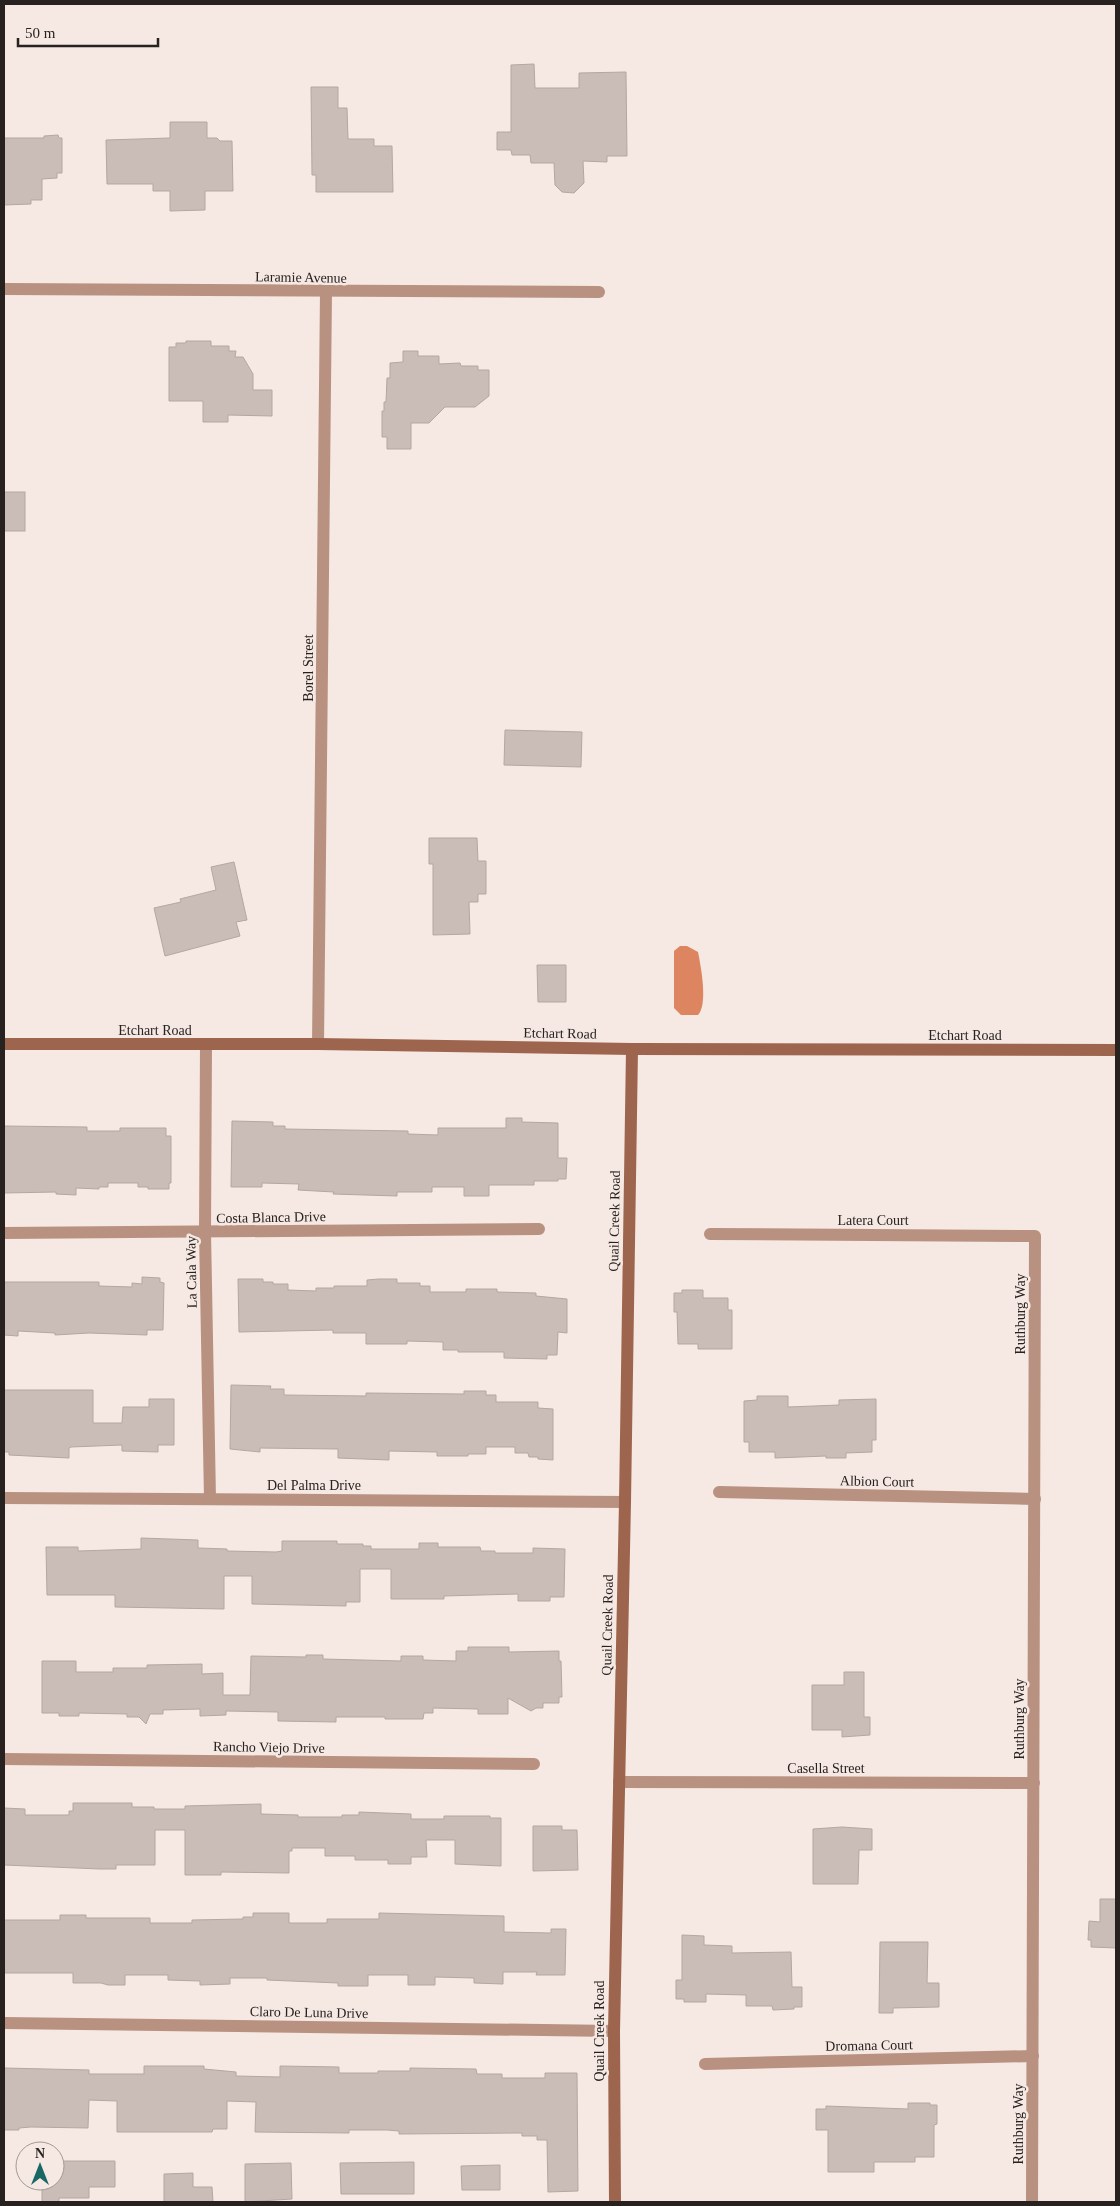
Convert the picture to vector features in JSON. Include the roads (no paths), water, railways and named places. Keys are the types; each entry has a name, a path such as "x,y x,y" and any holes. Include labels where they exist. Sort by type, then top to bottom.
{"street":[{"name":"Laramie Avenue","path":"4,289 599,292"},
{"name":"Borel Street","path":"318,1044 326,292"},
{"name":"Etchart Road","path":"4,1044 206,1046 318,1044 632,1049 1116,1050"},
{"name":"La Cala Way","path":"206,1046 205,1232 210,1499"},
{"name":"Quail Creek Road","path":"615,2202 614,2031 632,1049"},
{"name":"Costa Blanca Drive","path":"4,1232 539,1229"},
{"name":"Latera Court","path":"710,1234 1035,1236"},
{"name":"Ruthburg Way","path":"1032,2202 1035,1236"},
{"name":"Albion Court","path":"719,1492 1034,1499"},
{"name":"Del Palma Drive","path":"4,1498 625,1502"},
{"path":"4,1498 4,1507"},
{"name":"Rancho Viejo Drive","path":"4,1759 534,1764"},
{"name":"Casella Street","path":"619,1782 1034,1783"},
{"name":"Claro De Luna Drive","path":"4,2023 614,2031"},
{"name":"Dromana Court","path":"705,2064 1033,2056"}]}
